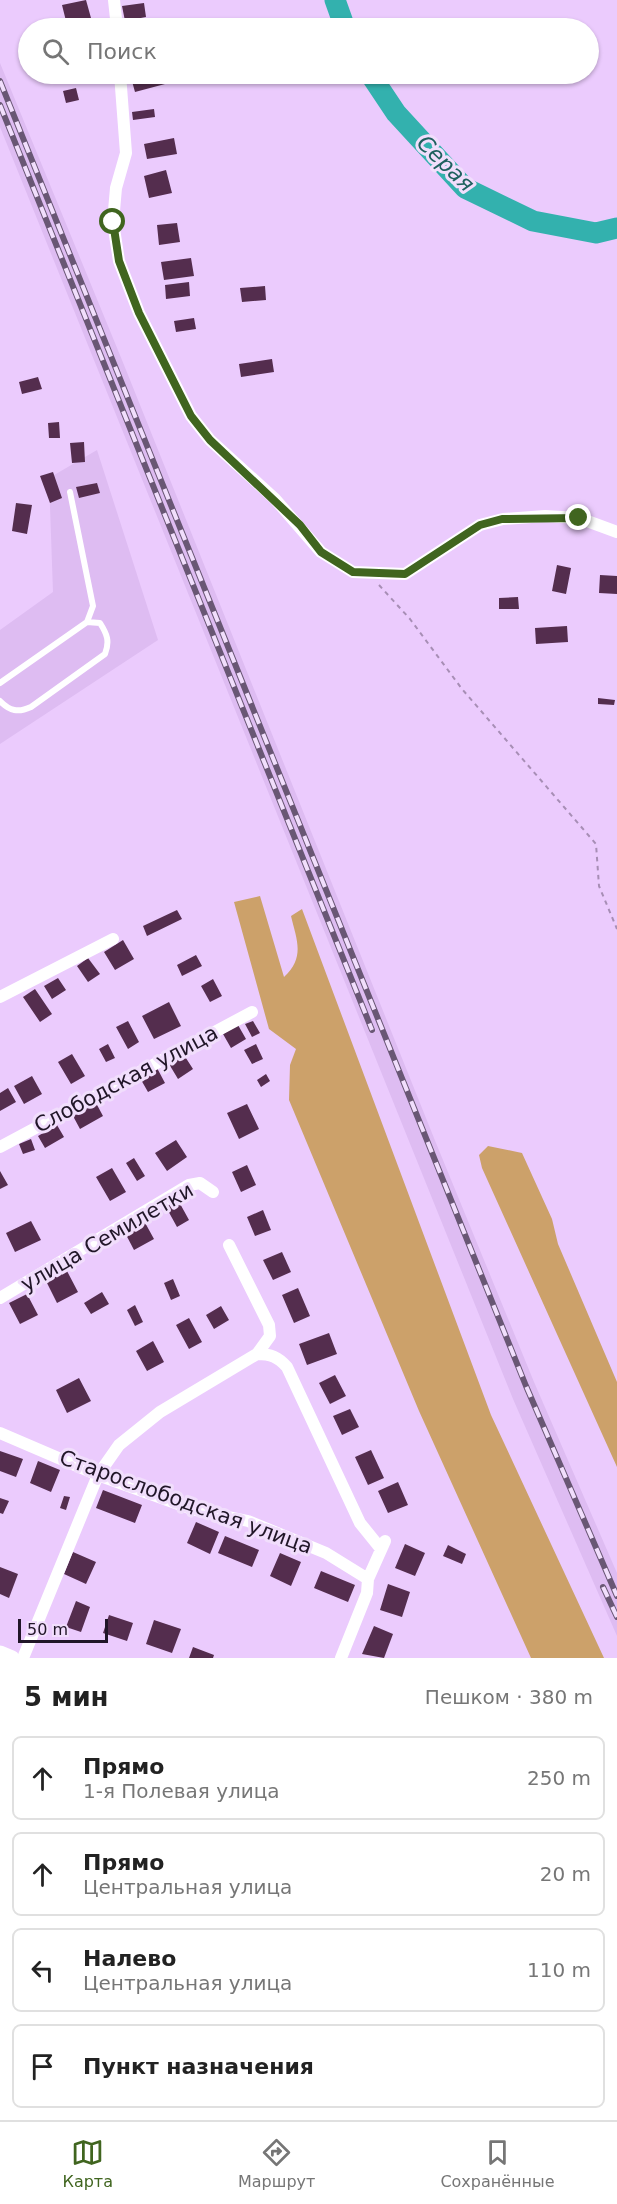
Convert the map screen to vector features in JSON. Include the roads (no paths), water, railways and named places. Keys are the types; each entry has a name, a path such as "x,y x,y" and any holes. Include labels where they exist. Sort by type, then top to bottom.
{"street":[{"path":"114,0 116,18"},
{"path":"121,84 126,153 116,188 113,222 119,261 139,313 191,416 210,440 300,525 321,552 353,572 405,574 480,525 502,519 579,518 617,532"},
{"path":"0,997 113,939"},
{"name":"Слободская улица","path":"0,1147 252,1012"},
{"name":"улица Семилетки","path":"0,1298 189,1185 200,1183 213,1192"},
{"path":"23,1658 98,1475 119,1445 160,1412 257,1354 270,1336 269,1325 229,1245"},
{"path":"257,1354 269,1354 279,1358 287,1367 360,1523 383,1545 368,1579 367,1593 341,1658"},
{"name":"Старослободская улица","path":"0,1433 98,1475 195,1510 248,1521 326,1553 368,1579"},
{"path":"0,1653 12,1658"}],"lane":[{"path":"0,682 87,622 93,606 70,492"},
{"path":"0,701 8,709 21,711 31,707 105,654 109,645 106,633 100,623 87,622"}],"waterway":[{"name":"Серая","path":"335,0 341,18"},
{"name":"Серая","path":"377,84 396,113 465,188 533,221 596,233 617,228"}],"railway":[{"path":"0,81 526,1386 617,1596"},
{"path":"0,105 372,1030"},
{"path":"603,1587 617,1617"}]}
